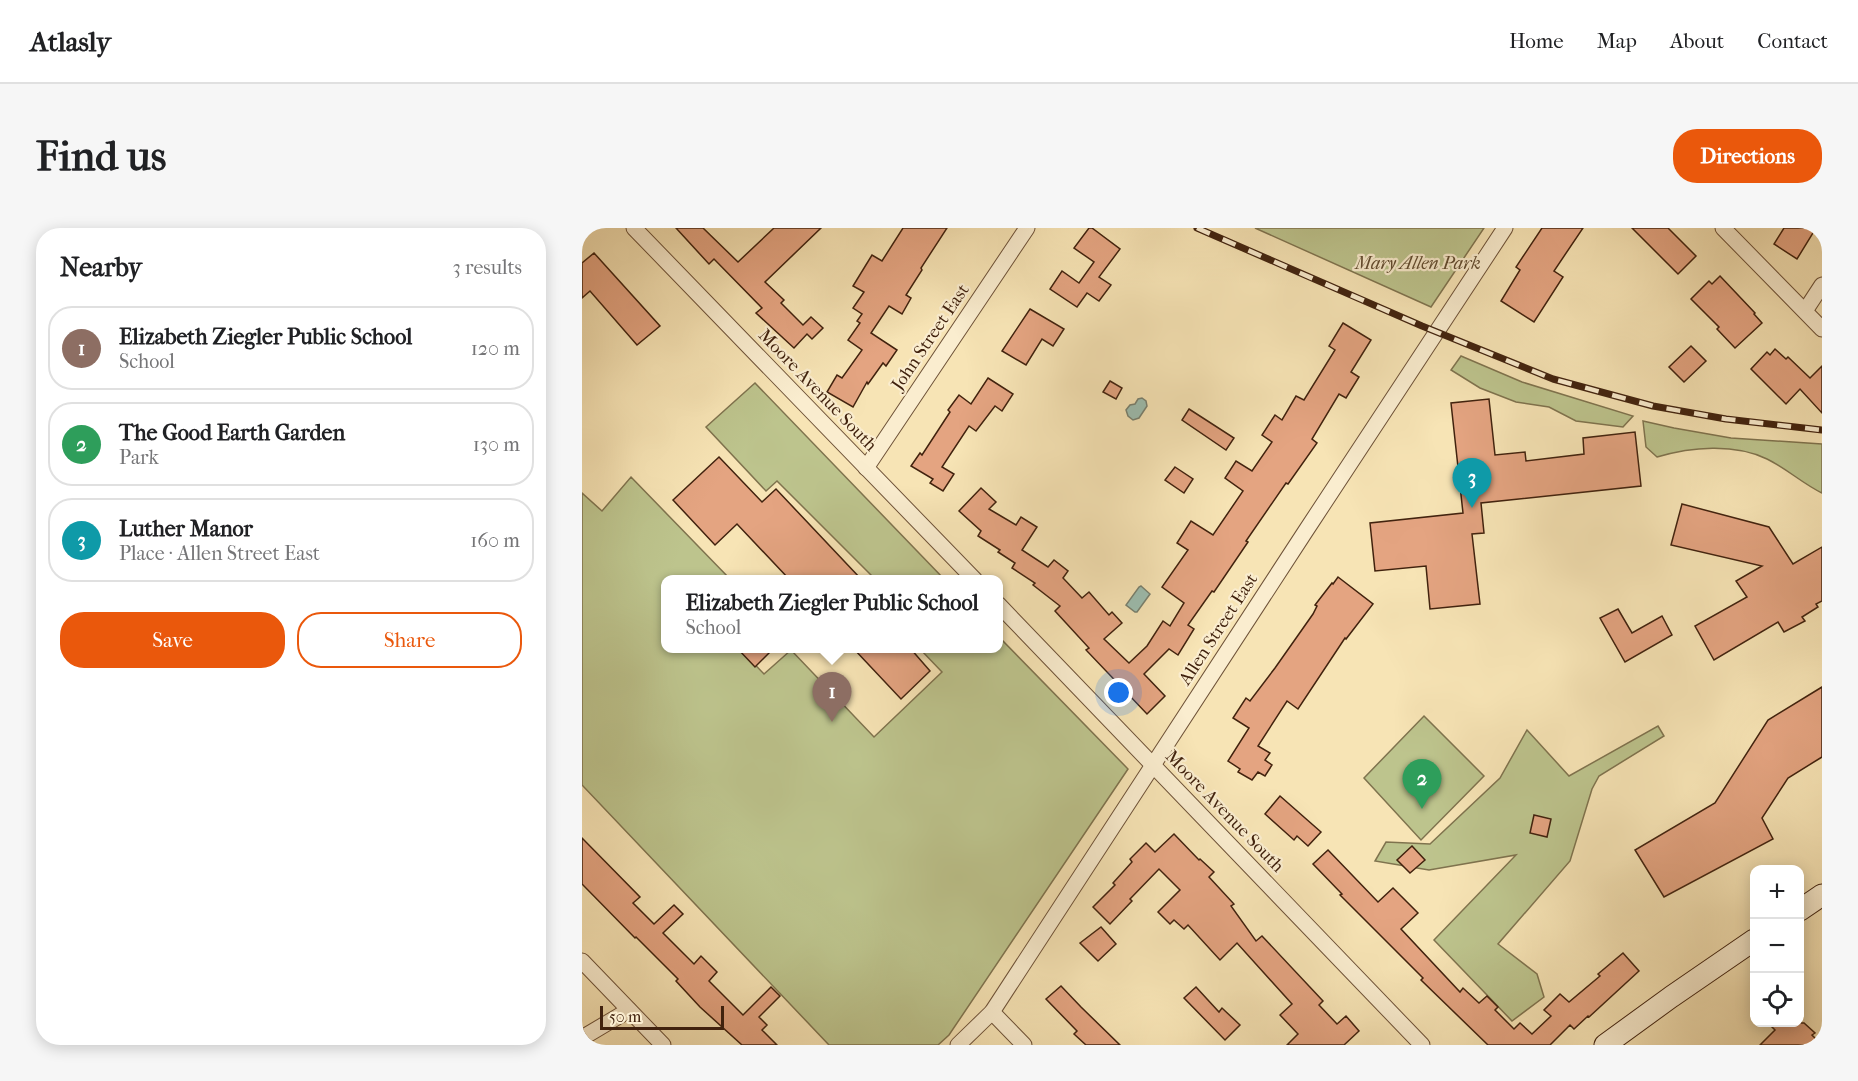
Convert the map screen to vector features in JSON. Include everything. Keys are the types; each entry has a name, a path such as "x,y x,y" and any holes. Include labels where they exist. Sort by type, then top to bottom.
{"main road":[{"path":"1804,907 1822,895"},
{"path":"1605,1045 1750,943"}],"street":[{"name":"Moore Avenue South","path":"634,228 971,575"},
{"name":"John Street East","path":"866,468 1026,228"},
{"name":"Allen Street East","path":"958,1045 992,1012 1152,764 1505,228"},
{"path":"1723,228 1822,328"},
{"path":"1805,311 1822,285"},
{"name":"Moore Avenue South","path":"1003,608 1422,1045"},
{"path":"582,961 663,1045"},
{"path":"582,1038 629,1010"},
{"path":"992,1012 1024,1045"}],"green space":[{"name":"Mary Allen Park","path":"1255,228 1484,228 1431,307"},
{"path":"1461,356 1522,382 1633,416 1623,427 1576,421 1549,407 1516,402 1480,388 1451,370"},
{"path":"755,383 940,575 871,575 777,481 766,491 706,427"},
{"path":"1643,421 1731,438 1822,444 1822,493 1767,459 1741,451 1698,449 1657,457 1646,447"},
{"path":"631,477 726,575 661,575 661,653 744,653 764,674 788,653 794,653 874,737 942,672 924,653 1003,653 1003,641 1128,769 949,1035 938,1045 829,1045 582,785 582,493 602,511"},
{"path":"1424,716 1484,776 1421,840 1364,778"},
{"path":"1658,726 1664,736 1599,776 1592,789 1570,861 1498,944 1537,974 1544,997 1512,1021 1434,940 1516,855 1429,870 1375,861 1386,842 1430,844 1500,778 1527,730 1569,776"}],"shaded area":[{"path":"1142,398 1146,401 1147,406 1139,418 1133,420 1128,416 1126,410"},
{"path":"1141,586 1150,594 1135,612 1126,605"}],"building":[{"path":"676,228 703,228 738,262 774,228 821,228 765,282 784,300 781,303 803,325 811,317 823,328 812,339 807,334 794,348 756,313 762,308 714,259 709,264"},
{"path":"903,228 947,228 906,295 911,298 902,314 889,306 871,333 897,350 886,366 883,363 868,384 867,382 853,407 827,392 837,375 842,378 862,350 848,340 860,323 857,321 862,314 853,308 864,292 853,286 872,255 882,261"},
{"path":"1089,228 1120,249 1099,277 1111,285 1099,301 1087,293 1077,307 1050,289 1062,271 1079,283 1094,262 1074,248"},
{"path":"1542,228 1583,228 1554,271 1563,277 1534,322 1501,301 1520,270 1516,267"},
{"path":"1632,228 1668,228 1696,256 1678,274"},
{"path":"1784,228 1816,228 1797,259 1774,244"},
{"path":"594,253 660,326 637,345 590,291 582,298 582,263"},
{"path":"1720,276 1762,323 1735,348 1717,329 1719,327 1691,299 1709,281 1712,284"},
{"path":"1030,309 1064,329 1053,346 1042,339 1026,365 1002,351"},
{"path":"1343,323 1371,340 1351,372 1359,377 1346,398 1339,394 1312,439 1317,443 1288,484 1286,483 1214,592 1212,591 1188,625 1194,629 1178,655 1169,649 1144,674 1165,696 1147,714 1086,650 1089,648 1055,611 1060,606 1033,585 1035,583 1012,568 1015,563 978,536 981,531 959,511 981,488 996,502 989,509 1016,525 1021,517 1037,527 1022,550 1048,567 1054,560 1068,571 1063,578 1082,598 1089,592 1109,615 1112,612 1122,623 1104,639 1129,663 1147,646 1163,621 1170,626 1184,603 1162,587 1188,550 1177,543 1191,521 1213,535 1243,491 1225,478 1236,461 1252,471 1272,442 1262,435 1275,415 1282,420 1296,396 1304,400 1335,350 1329,346"},
{"path":"1691,346 1706,361 1684,382 1669,367"},
{"path":"1775,349 1786,359 1788,357 1810,378 1822,366 1822,413 1800,389 1786,404 1751,369 1767,352 1770,355"},
{"path":"988,378 1013,394 1002,411 995,406 976,431 969,426 942,467 954,474 943,491 930,483 933,479 911,466 920,453 922,455 959,395 971,404"},
{"path":"1110,381 1122,388 1116,399 1103,392"},
{"path":"1489,399 1495,455 1525,452 1526,461 1584,454 1583,438 1635,432 1641,486 1481,503 1484,533 1472,534 1480,604 1430,609 1426,566 1375,571 1370,523 1463,513 1451,403"},
{"path":"1189,409 1234,438 1226,450 1182,420"},
{"path":"719,457 762,502 776,489 857,575 785,575 737,524 715,545 673,500"},
{"path":"1175,467 1193,479 1184,493 1165,480"},
{"path":"1682,504 1769,527 1793,564 1822,547 1822,601 1816,604 1818,607 1802,617 1805,621 1784,632 1778,622 1714,660 1695,626 1747,597 1736,581 1762,566 1671,545"},
{"path":"1338,577 1373,604 1345,638 1298,709 1287,701 1258,746 1270,753 1265,760 1272,765 1265,776 1258,772 1252,780 1238,772 1240,769 1228,761 1249,728 1233,718 1246,698 1250,701 1275,668 1313,614 1317,606 1315,605"},
{"path":"1618,609 1632,633 1662,616 1672,635 1625,662 1600,618"},
{"path":"742,653 769,653 755,667"},
{"path":"858,653 914,653 930,671 901,699"},
{"path":"1822,687 1822,757 1788,778 1762,818 1773,839 1664,897 1635,850 1715,803 1768,720"},
{"path":"1280,796 1321,832 1308,846 1297,836 1294,840 1265,814"},
{"path":"1534,815 1551,819 1547,837 1530,833"},
{"path":"1174,834 1214,872 1209,877 1234,904 1231,906 1256,941 1262,936 1323,1001 1319,1005 1337,1024 1346,1016 1359,1031 1344,1045 1287,1045 1298,1034 1280,1015 1292,1004 1237,943 1220,960 1188,925 1184,929 1174,920 1170,924 1158,912 1180,890 1159,869 1110,924 1093,907 1115,885 1113,883 1132,862 1130,859 1146,843 1155,852"},
{"path":"582,838 640,897 633,903 654,924 674,905 683,914 663,933 694,964 701,956 717,972 709,981 743,1015 771,987 780,996 759,1017 767,1025 762,1030 777,1045 742,1045 700,1007 676,981 678,979 582,884"},
{"path":"1412,846 1425,860 1410,873 1397,860"},
{"path":"1328,850 1378,902 1393,888 1418,913 1401,929 1460,992 1463,988 1479,1003 1487,996 1498,1007 1495,1010 1514,1029 1520,1023 1532,1034 1551,1016 1544,1010 1560,994 1569,1002 1623,953 1639,971 1589,1017 1574,1029 1570,1025 1550,1045 1488,1045 1421,980 1423,978 1340,895 1342,894 1313,864"},
{"path":"1101,927 1116,944 1098,961 1080,943"},
{"path":"1061,986 1120,1045 1086,1045 1074,1034 1077,1031 1046,999"},
{"path":"1196,987 1219,1012 1222,1008 1240,1025 1225,1040 1184,998"},
{"path":"1804,1023 1815,1033 1812,1035 1822,1045 1760,1045 1775,1030 1772,1027 1804,1027"}],"railway":[{"path":"1197,228 1422,326 1553,379 1653,406 1726,419 1822,430"}],"place":[{"name":"Luther Manor","path":"1472,508"},
{"name":"Elizabeth Ziegler Public School","path":"832,722"},
{"name":"The Good Earth Garden","path":"1422,809"}]}
